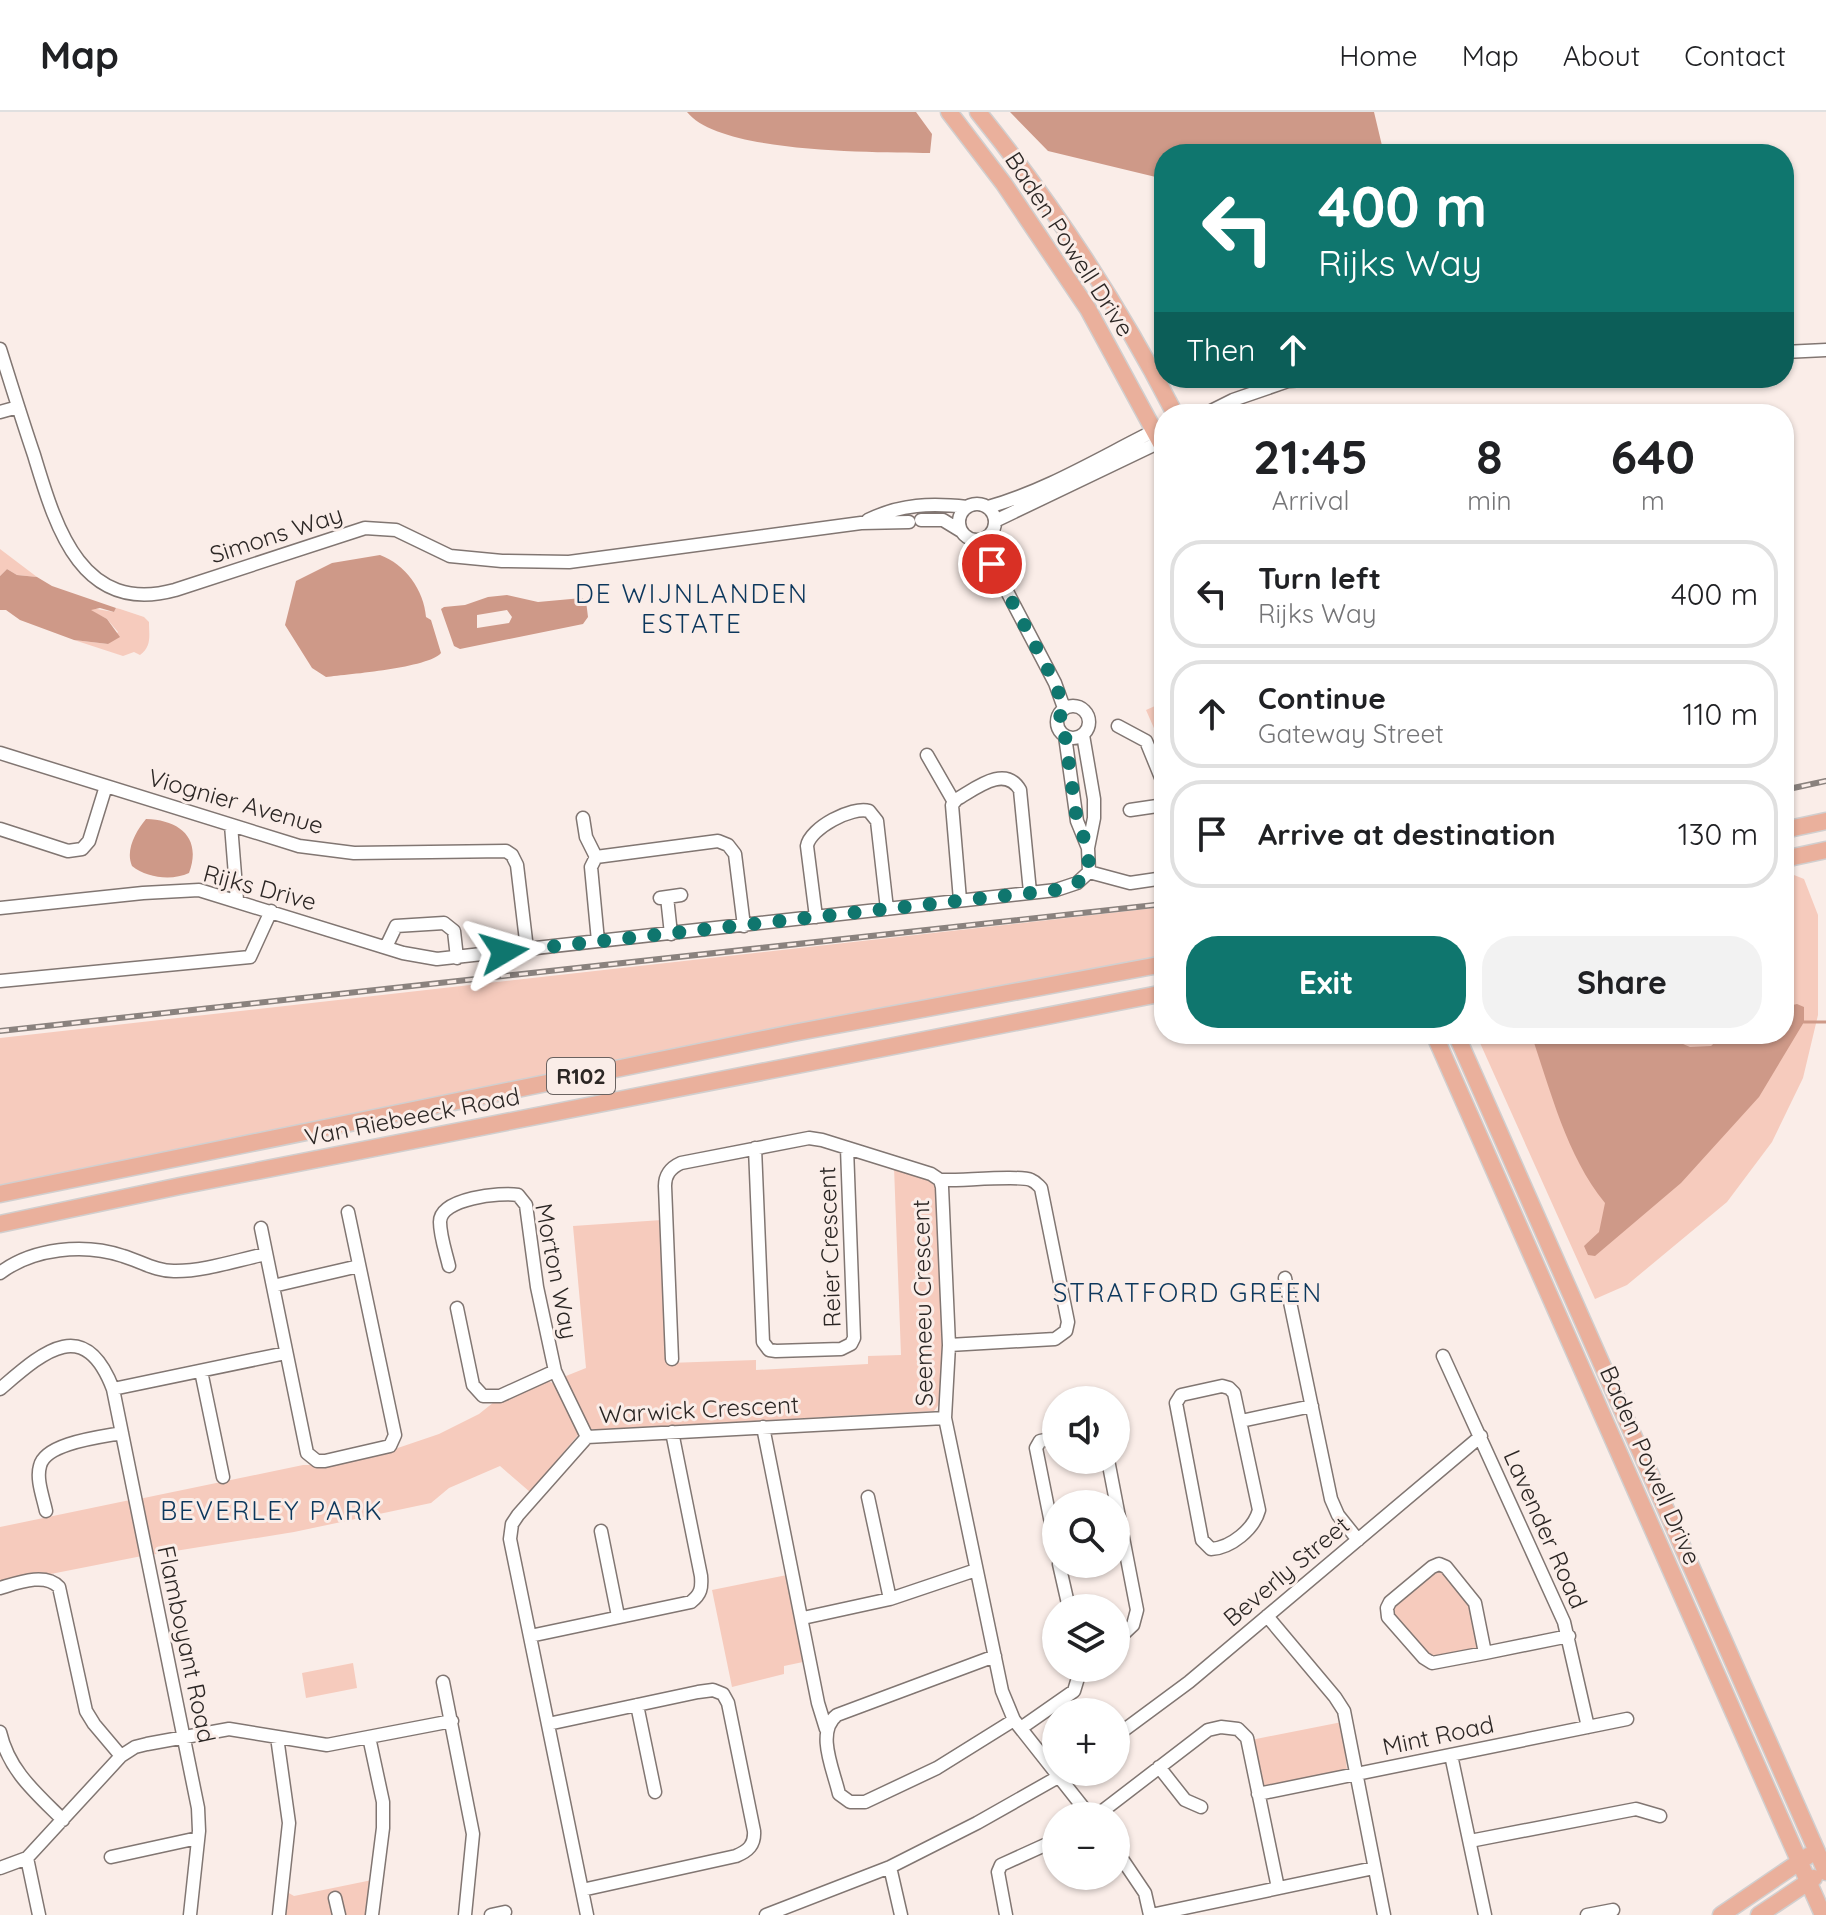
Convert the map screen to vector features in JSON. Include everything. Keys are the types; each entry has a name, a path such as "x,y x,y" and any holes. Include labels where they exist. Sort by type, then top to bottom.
{"main road":[{"name":"Baden Powell Drive","path":"949,112 1004,184 1088,309 1154,426"},
{"name":"Baden Powell Drive","path":"978,112 1059,219 1111,298 1154,376"},
{"path":"1794,828 1824,821"},
{"path":"1794,857 1823,850"},
{"name":"Van Riebeeck Road","path":"0,1194 816,1029 1154,966"},
{"name":"Van Riebeeck Road","path":"0,1224 1154,995"},
{"path":"816,1029 821,1059"},
{"name":"Baden Powell Drive","path":"1438,1044 1823,1915"},
{"name":"Baden Powell Drive","path":"1460,1044 1821,1847 1826,1871"},
{"path":"481,1096 485,1126"},
{"path":"156,1162 159,1190"},
{"path":"1721,1915 1821,1847"},
{"path":"1759,1915 1826,1871"}],"street":[{"name":"Simons Way","path":"0,349 54,521 64,542 91,575 116,589 137,594 175,590 365,528 396,530 450,556 569,562 861,523 943,520 961,531"},
{"path":"1794,352 1826,350"},
{"path":"1225,404 1268,388"},
{"path":"0,412 18,407"},
{"path":"1154,441 1083,467 1005,503 967,507 960,515 961,531 969,538 980,540 989,536 995,521 1154,442"},
{"name":"Simons Way","path":"861,523 882,513 916,505 967,507"},
{"path":"988,507 995,521"},
{"path":"980,540 1055,683 1064,708 1057,723 1065,736 1077,821 1088,848"},
{"path":"1064,708 1079,706 1087,713 1090,723 1083,735 1076,738 1065,736"},
{"path":"1118,726 1146,741 1154,761"},
{"path":"1083,735 1094,818 1088,848 1089,872 1130,883 1154,879"},
{"name":"Viognier Avenue","path":"0,753 299,846 354,853 506,851 517,865 527,949"},
{"path":"927,755 954,802"},
{"path":"960,900 951,811 954,802 996,778 1004,777 1015,783 1020,793 1030,892"},
{"path":"1072,783 1091,780"},
{"path":"0,829 68,851 82,849 89,841 106,786"},
{"path":"1130,810 1154,806"},
{"path":"816,917 807,846 809,838 815,831 857,809 869,811 877,821 887,909"},
{"path":"583,818 586,837 596,857"},
{"path":"231,825 237,900"},
{"path":"596,857 718,841 725,843 735,854 744,926"},
{"path":"596,857 591,867 598,941"},
{"name":"Rijks Drive","path":"0,908 186,889 205,891 422,958 457,958 1067,887 1089,872"},
{"path":"671,934 664,897 681,895"},
{"path":"0,981 250,957 271,911"},
{"path":"386,947 396,926 444,923 454,931 457,958"},
{"name":"Seemeeu Crescent","path":"672,1359 666,1176 681,1163 809,1138 931,1174 940,1180 949,1345 945,1418"},
{"name":"Reier Crescent","path":"755,1148 763,1342 767,1348 776,1351 841,1349 848,1347 854,1338 847,1148"},
{"path":"940,1180 1027,1178 1038,1184 1068,1322 1066,1331 1055,1339 949,1345"},
{"name":"Morton Way","path":"449,1266 440,1222 442,1213 449,1205 505,1192 518,1195 526,1205 537,1287 555,1371 587,1437"},
{"path":"261,1228 307,1453 311,1458 325,1461 390,1446 395,1435 348,1212"},
{"path":"0,1273 31,1257 76,1249 105,1250 176,1272 266,1254"},
{"path":"273,1286 359,1266"},
{"path":"1285,1278 1334,1507 1358,1540"},
{"path":"457,1308 473,1385 483,1396 500,1396 555,1371"},
{"name":"Flamboyant Road","path":"0,1389 48,1351 70,1346 98,1360 106,1370 113,1389 199,1816 190,1915"},
{"path":"113,1389 286,1353"},
{"name":"Lavender Road","path":"1443,1356 1544,1572 1569,1636 1588,1727"},
{"path":"201,1371 223,1477"},
{"path":"1222,1386 1229,1388 1234,1393 1241,1421 1259,1510 1253,1524 1226,1547 1211,1549 1202,1540 1176,1400 1181,1395 1199,1390 1222,1386"},
{"path":"1241,1421 1312,1406"},
{"path":"945,1418 1002,1691 1018,1724 1042,1751"},
{"name":"Warwick Crescent","path":"587,1915 510,1531 518,1515 587,1437 945,1418"},
{"path":"763,1427 818,1703 839,1794 845,1800 858,1804 937,1768 1074,1691 1077,1682"},
{"path":"530,1636 691,1602 701,1591 701,1576 672,1432"},
{"path":"46,1511 39,1476 42,1460 47,1454 66,1445 122,1433"},
{"name":"Beverly Street","path":"1130,1726 1189,1682 1481,1436"},
{"path":"1042,1441 1036,1448 1044,1490"},
{"path":"1111,1474 1137,1610 1130,1628"},
{"path":"868,1497 890,1599"},
{"path":"601,1531 618,1616"},
{"path":"1485,1653 1475,1603 1443,1565 1432,1567 1388,1605 1388,1617 1428,1661 1436,1663 1569,1636"},
{"path":"803,1618 890,1599 976,1570"},
{"path":"0,1588 43,1579 53,1581 59,1587 86,1711 121,1756"},
{"path":"1267,1616 1340,1704 1346,1720 1384,1915"},
{"path":"826,1729 829,1721 837,1715 995,1656"},
{"path":"443,1682 473,1834 465,1915"},
{"path":"548,1724 713,1690 723,1694 728,1703 754,1842 746,1852 736,1856 582,1890"},
{"path":"637,1705 655,1792"},
{"name":"Mint Road","path":"1258,1794 1627,1719"},
{"path":"0,1868 27,1858 121,1756 141,1745 229,1729 327,1745 452,1721"},
{"path":"1112,1802 1208,1730 1221,1727 1243,1732 1247,1738 1278,1888"},
{"path":"0,1732 3,1746 16,1771 63,1820"},
{"path":"277,1737 289,1823 279,1915"},
{"path":"369,1737 383,1802 383,1828 372,1915"},
{"path":"1451,1755 1485,1915"},
{"path":"1159,1767 1185,1800 1201,1807"},
{"path":"766,1915 890,1867 1042,1786"},
{"path":"1470,1841 1636,1809 1660,1816"},
{"path":"111,1857 198,1838"},
{"path":"1006,1915 998,1872 1001,1865 1042,1846"},
{"path":"27,1858 39,1915"},
{"path":"890,1867 901,1915"},
{"path":"1130,1871 1145,1893 1150,1915 1374,1868"},
{"path":"335,1898 339,1915"},
{"path":"1587,1915 1613,1910"},
{"path":"491,1915 505,1912"}],"shaded area":[{"path":"687,112 916,112 932,134 930,153 839,151 764,143 731,136 705,126"},
{"path":"1010,112 1374,112 1382,144 1154,144 1154,177 1048,151"},
{"path":"0,549 37,577 17,575 7,569 0,576"},
{"path":"380,555 412,579 426,617 431,620 441,653 421,663 326,677 312,668 285,625 296,581 332,563"},
{"path":"7,569 17,575 37,577 52,586 116,608 114,612 100,608 91,610 107,619 120,637 108,644 74,640 0,610 0,576"},
{"path":"507,595 538,602 582,598 586,601 588,617 583,624 460,649 454,646 441,609","holes":["507,610 512,617 509,623 477,628 477,615"]},
{"path":"91,608 114,612 116,608 144,617 149,622 149,636 144,652 123,656 74,640 108,644 118,632 107,619 91,611"},
{"path":"1154,706 1154,728 1146,710"},
{"path":"146,819 169,823 185,833 193,850 189,873 160,877 132,866 131,847"},
{"path":"1794,875 1804,879 1818,915 1818,1015 1803,1078 1772,1142 1727,1202 1627,1285 1595,1299 1480,1044 1794,1044"},
{"path":"1154,908 1154,958 0,1188 0,1038"},
{"path":"1794,1005 1804,1007 1804,1022 1794,1039"},
{"path":"1534,1044 1791,1044 1759,1097 1681,1183 1595,1256 1588,1255 1584,1246 1599,1232 1605,1203 1591,1184 1570,1143"},
{"path":"894,1167 931,1179 937,1186 944,1363 940,1403 934,1411 594,1430 584,1425 561,1378 586,1368 573,1226 662,1220 668,1363 756,1360 756,1370 868,1364 868,1356 901,1355"},
{"path":"548,1381 555,1384 579,1434 530,1492 500,1466 449,1488 431,1503 294,1532 150,1555 139,1499 303,1465 324,1465 383,1453 439,1434 479,1414 494,1402"},
{"path":"130,1500 142,1556 0,1584 0,1527"},
{"path":"1435,1570 1441,1570 1469,1601 1478,1649 1431,1659 1392,1615 1392,1607"},
{"path":"787,1575 803,1662 784,1666 784,1674 732,1687 712,1590"},
{"path":"353,1663 357,1688 306,1698 302,1673"},
{"path":"1342,1722 1347,1770 1267,1788 1260,1783 1251,1740"},
{"path":"372,1880 369,1915 284,1915 287,1892 294,1896"}],"waterway":[{"path":"1804,1022 1826,1022"}],"railway":[{"path":"1794,788 1826,781"},
{"path":"0,1031 1154,905"}],"district":[{"name":"DE WIJNLANDEN ESTATE","path":"692,608"},
{"name":"STRATFORD GREEN","path":"1188,1292"},
{"name":"BEVERLEY PARK","path":"272,1510"}],"route":[{"path":"504,952 1056,890 1077,883 1089,872 1088,848 1077,821 1065,736 1057,723 1057,717 1064,708 1055,683 992,564"}]}
